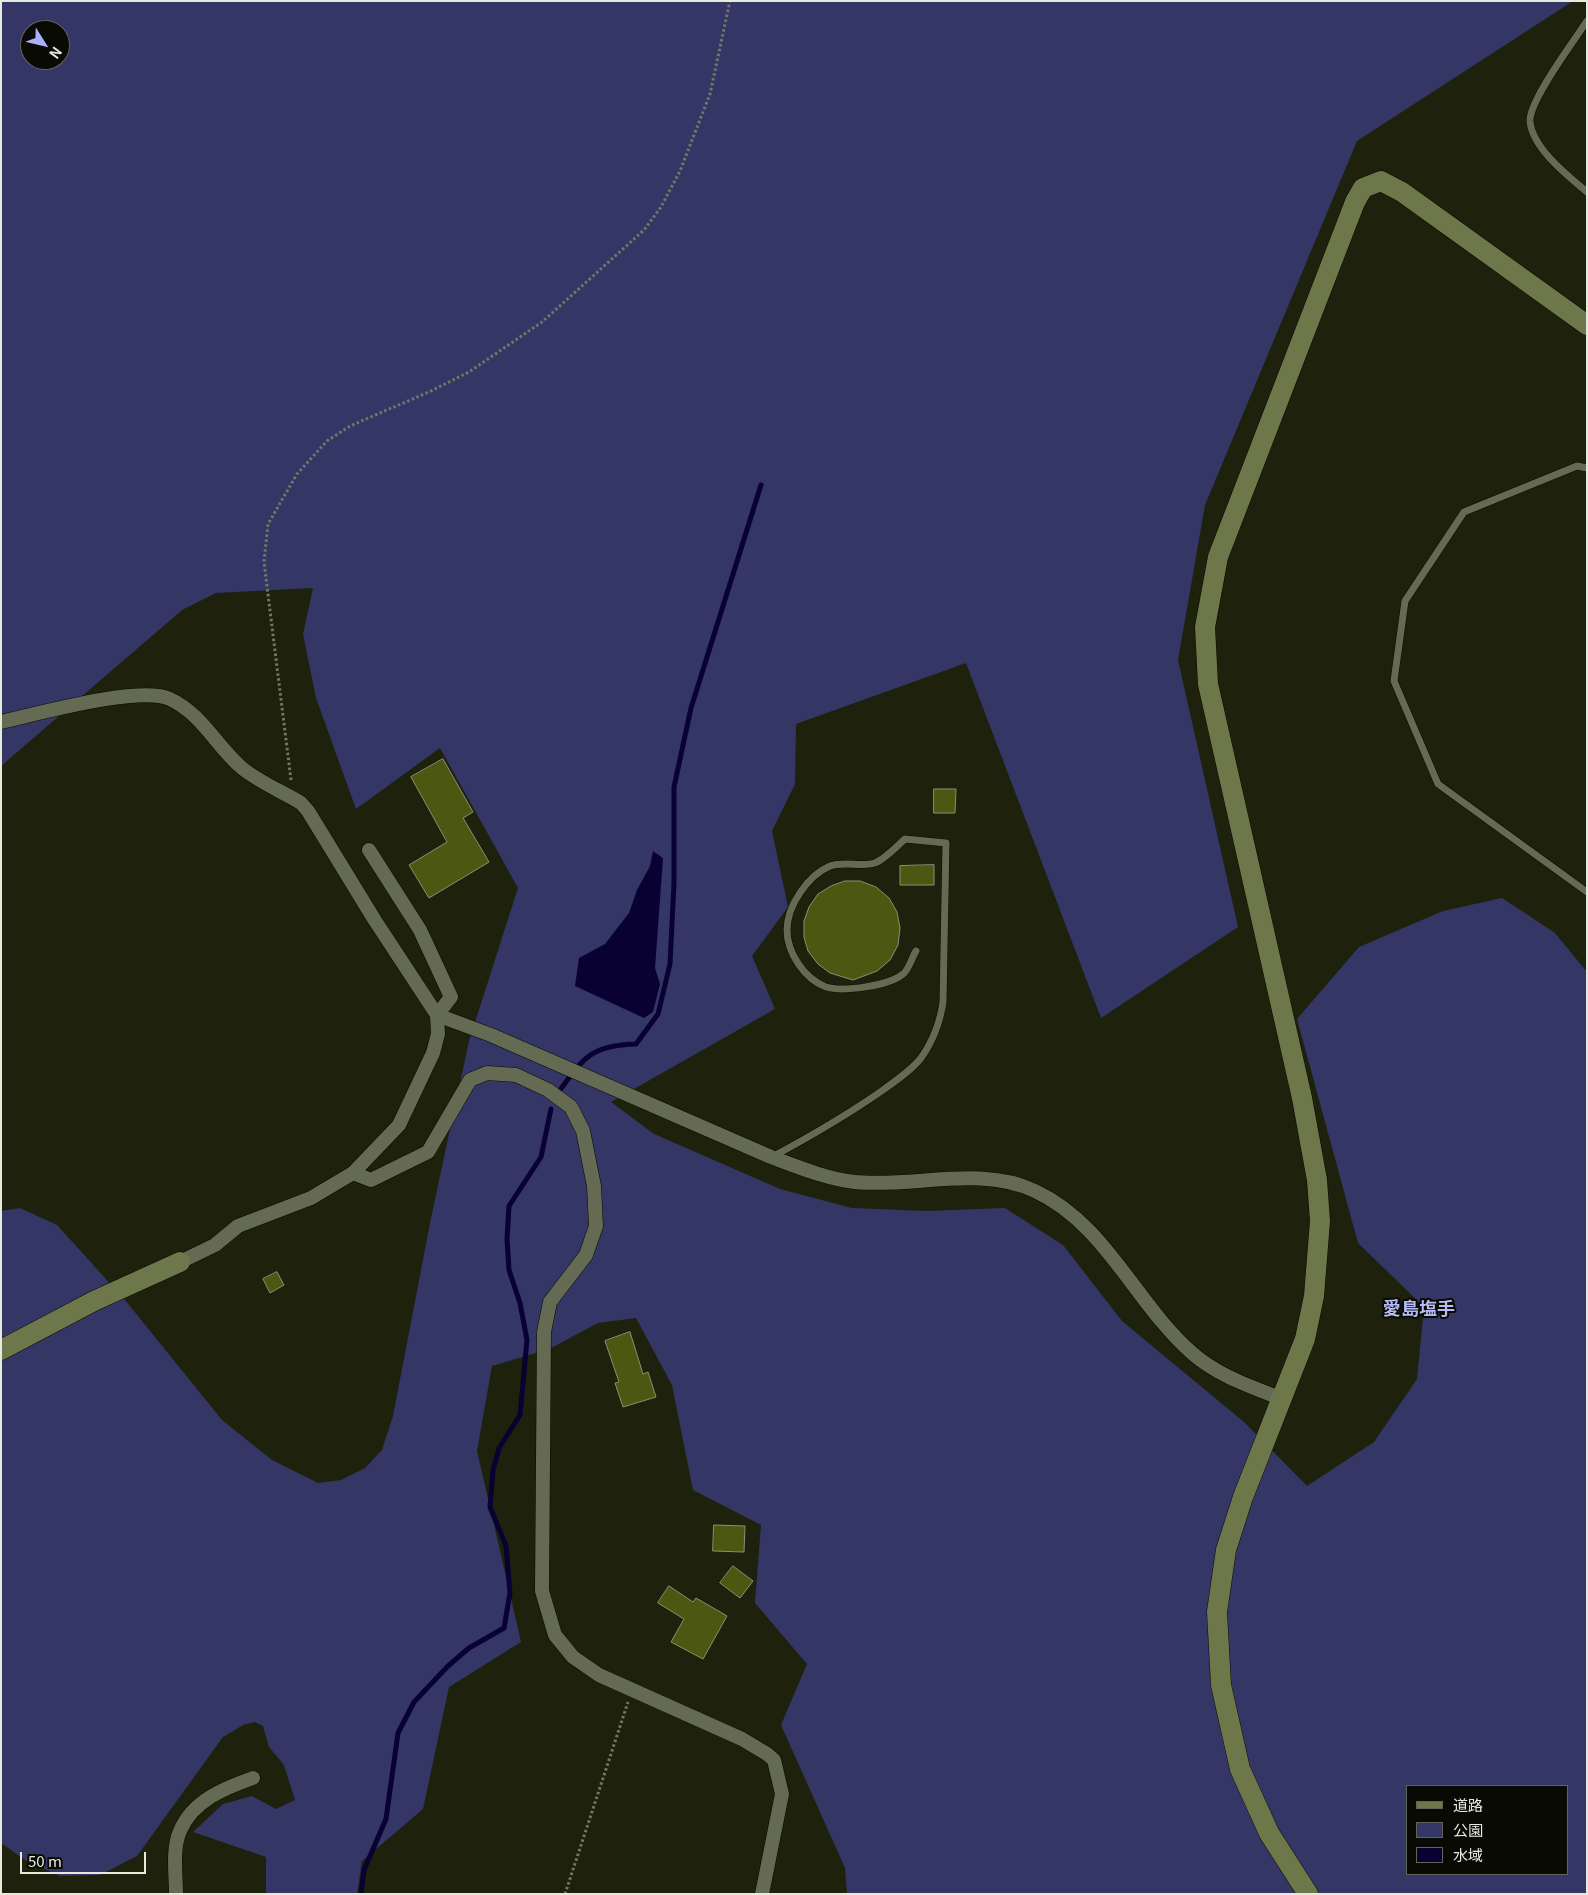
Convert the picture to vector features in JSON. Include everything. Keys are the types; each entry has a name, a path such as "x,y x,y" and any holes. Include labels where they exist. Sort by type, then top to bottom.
{"street":[{"path":"1308,1894 1269,1833 1240,1769 1220,1676 1217,1612 1226,1550 1243,1496 1304,1339 1314,1296 1320,1221 1317,1180 1302,1098 1208,684 1205,627 1218,557 1351,211 1363,188 1381,181 1402,192 1587,325"},
{"path":"1,722 127,696 168,698 195,716 242,767 293,798 308,812 374,919 437,1015 438,1034 433,1053 399,1125 353,1172 311,1198 238,1226 215,1245 78,1310 1,1350"},
{"path":"369,850 420,930 451,997 437,1015"},
{"path":"437,1015 491,1035 771,1157 806,1170 854,1182 976,1180 1014,1183 1034,1190 1066,1208 1080,1221 1109,1252 1170,1330 1191,1352 1209,1367 1230,1378 1282,1399"},
{"path":"353,1172 371,1180 428,1152 470,1080 487,1073 516,1075 548,1090 571,1107 583,1131 594,1186 596,1226 586,1255 550,1302 544,1332 542,1591 555,1635 573,1657 599,1675 742,1739 774,1760 782,1794 762,1894"},
{"path":"176,1894 176,1861 179,1832 190,1816 206,1799 225,1788 254,1778"}],"lane":[{"path":"1587,21 1534,103 1530,121 1537,141 1556,165 1587,192"},
{"path":"1587,468 1577,466 1464,512 1405,601 1394,681 1438,784 1587,892"},
{"path":"771,1157 843,1118 920,1060 940,1021 943,1002 946,843 905,839 876,862 831,866 816,875 802,890 792,910 787,929 789,948 799,965 825,986 853,988 880,984 904,974 916,951"}],"path":[{"path":"293,798 267,599 264,562 268,524 297,474 328,441 350,426 431,391 469,372 542,322 644,230 661,208 680,171 710,94 730,1"},
{"path":"565,1894 632,1690"}],"green space":[{"path":"1,1 1573,1 1357,141 1205,505 1178,660 1238,927 1101,1018 966,663 796,724 795,784 772,831 788,907 752,956 775,1009 611,1102 654,1134 780,1189 852,1208 927,1211 1005,1208 1063,1245 1122,1321 1244,1422 1307,1486 1374,1442 1417,1379 1424,1307 1358,1243 1297,1019 1359,947 1443,911 1502,898 1555,933 1587,972 1587,1894 847,1894 845,1868 781,1725 807,1664 755,1603 761,1525 693,1490 672,1385 636,1318 598,1323 549,1349 492,1366 477,1451 521,1642 449,1687 423,1809 362,1861 357,1894 266,1894 266,1857 193,1832 223,1804 252,1796 276,1809 295,1800 284,1765 269,1747 263,1726 255,1722 243,1725 223,1737 137,1856 100,1875 60,1876 25,1860 1,1843 1,1211 20,1208 57,1225 125,1300 222,1420 272,1460 318,1483 341,1480 365,1468 382,1450 393,1416 431,1218 469,1041 518,888 440,748 356,809 316,698 303,634 313,588 216,593 182,610 1,766"}],"water":[{"path":"653,851 663,858 655,968 660,984 653,1012 644,1018 575,986 579,958 605,944 629,913 637,890 650,866"}],"building":[{"path":"443,759 473,812 463,818 489,862 429,898 409,865 447,842 411,777"},
{"path":"934,789 956,789 955,813 934,813"},
{"path":"934,865 934,885 900,885 900,866"},
{"path":"845,881 860,881 876,887 889,898 897,912 900,928 898,945 890,960 877,971 853,980 830,973 818,964 808,951 804,937 804,921 809,907 818,894 831,886"},
{"path":"277,1272 284,1285 270,1293 263,1279"},
{"path":"630,1332 643,1374 648,1372 656,1397 623,1407 615,1383 619,1382 605,1341"},
{"path":"714,1525 745,1526 744,1552 713,1551"},
{"path":"733,1566 753,1581 740,1598 720,1583"},
{"path":"669,1586 693,1602 696,1598 727,1616 703,1659 671,1642 684,1619 658,1603"}],"waterway":[{"path":"558,1093 574,1071 590,1056 608,1047 636,1044 658,1014 670,964 674,883 674,787 691,708 761,485"},
{"path":"361,1894 364,1870 386,1819 398,1733 414,1702 448,1666 469,1648 504,1628 510,1593 506,1546 490,1507 493,1470 499,1448 520,1415 527,1340 520,1303 509,1270 507,1239 509,1206 541,1157 551,1109"}],"district":[{"name":"愛島塩手","path":"1419,1308"}]}
